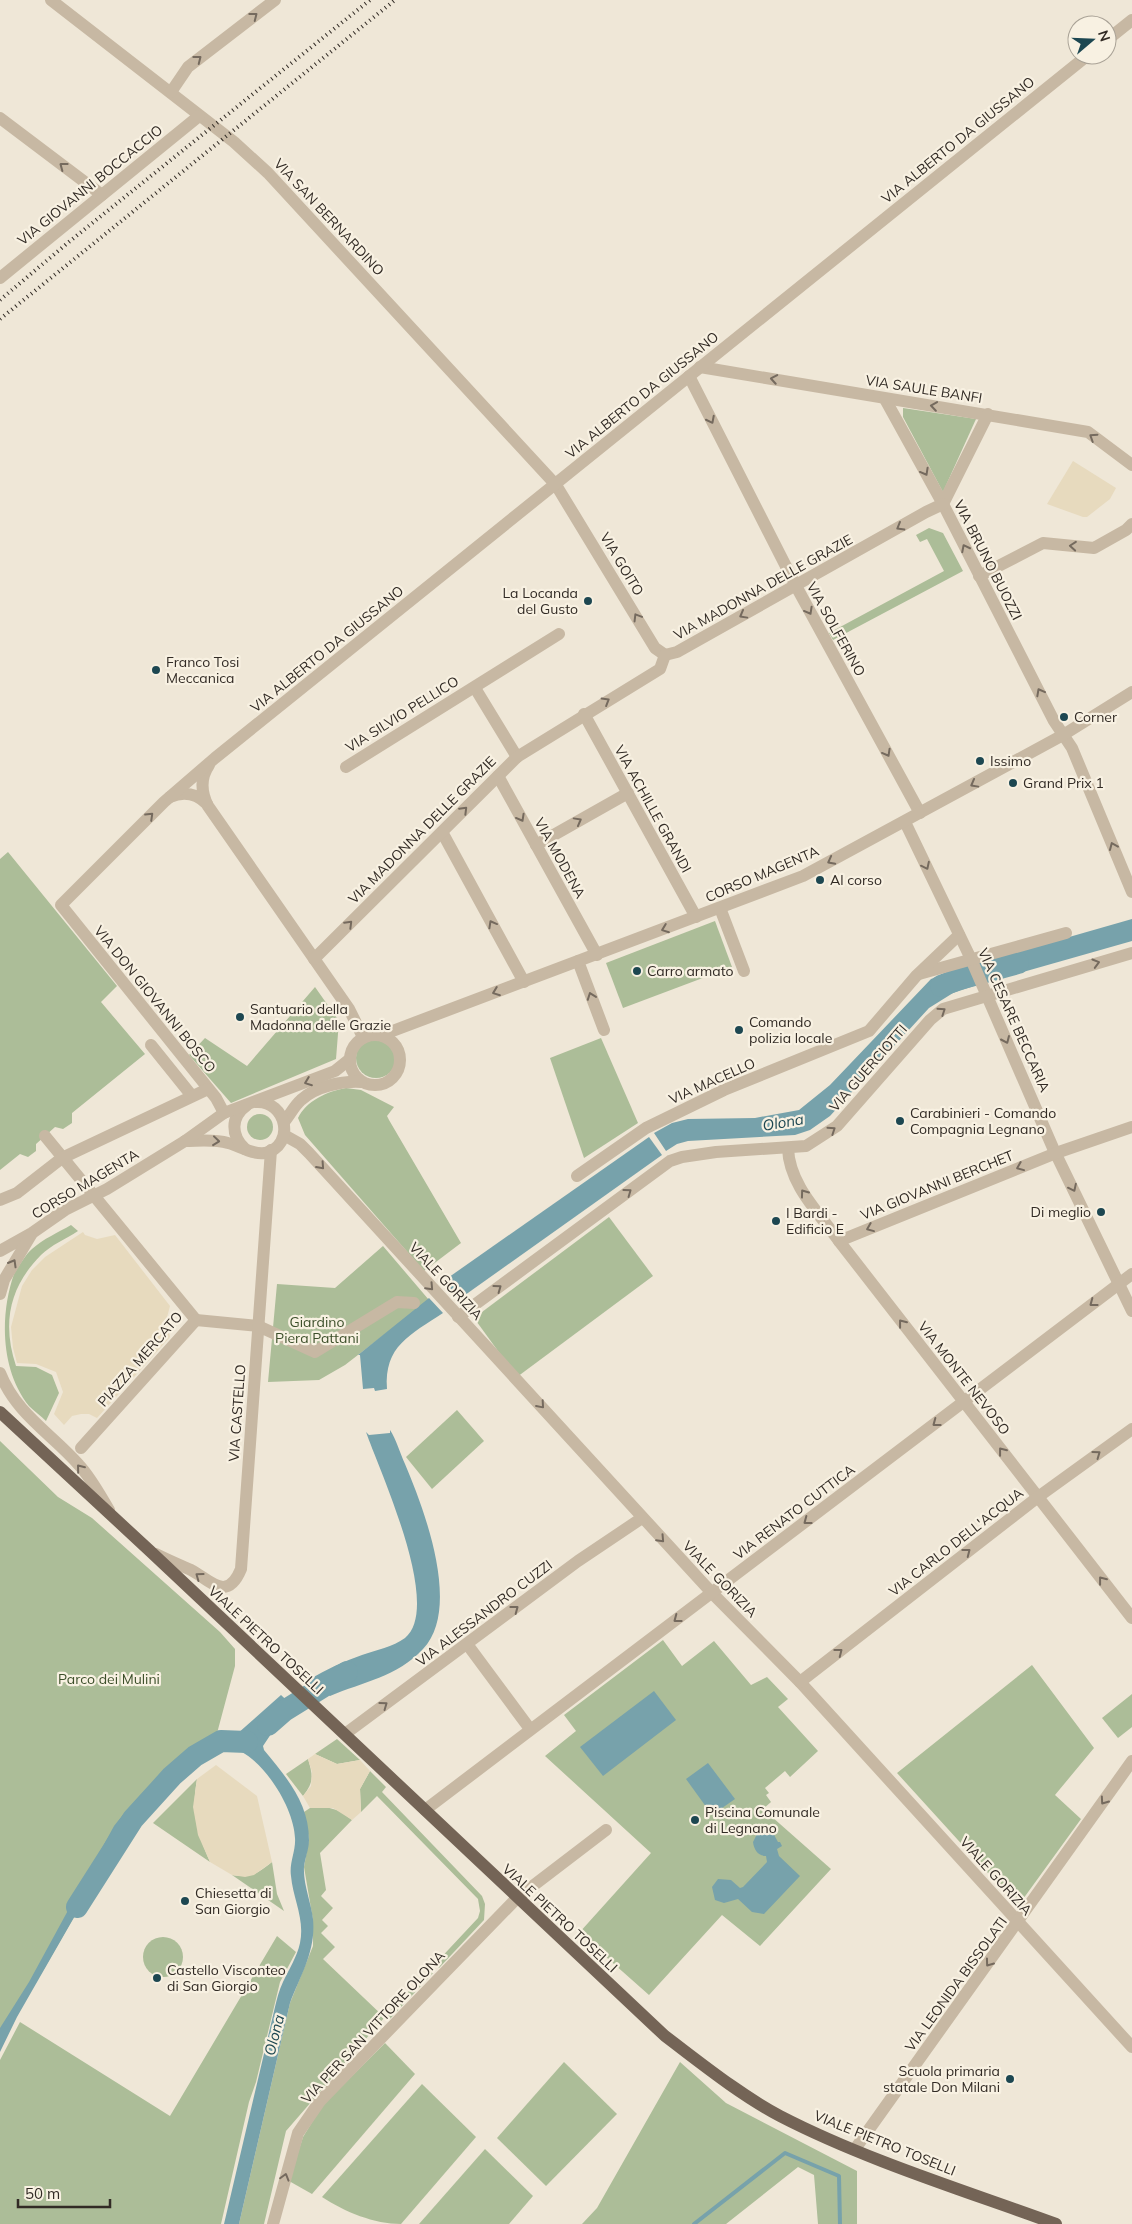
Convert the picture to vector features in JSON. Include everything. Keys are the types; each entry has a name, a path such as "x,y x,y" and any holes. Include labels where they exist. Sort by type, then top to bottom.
{"main road":[{"name":"VIALE PIETRO TOSELLI","path":"0,1412 665,2036 725,2081 780,2116 855,2149 1056,2224"}],"street":[{"name":"VIA SAN BERNARDINO","path":"51,0 234,142 268,173 556,485"},
{"path":"171,92 188,67 275,0"},
{"path":"1117,32 1132,20"},
{"name":"VIA ALBERTO DA GIUSSANO","path":"60,905 164,802 216,758 1076,65"},
{"name":"VIA GIOVANNI BOCCACCIO","path":"0,278 199,116"},
{"path":"0,118 102,195"},
{"name":"VIA SAULE BANFI","path":"700,367 1088,432 1132,465"},
{"name":"VIA SOLFERINO","path":"689,376 796,586 920,814"},
{"name":"VIA BRUNO BUOZZI","path":"885,399 943,504 1063,735 1072,748 1132,892"},
{"path":"943,504 988,414"},
{"name":"VIA GOITO","path":"556,485 655,648 665,655"},
{"name":"VIA MADONNA DELLE GRAZIE","path":"314,958 517,757 584,714 660,669 665,655 676,652 943,504"},
{"path":"979,576 1043,543 1094,548 1126,530 1132,524"},
{"name":"VIA SILVIO PELLICO","path":"346,767 475,688 558,634"},
{"name":"VIA SILVIO PELLICO","path":"475,688 517,757"},
{"name":"CORSO MAGENTA","path":"0,1251 32,1234 65,1210 185,1141 224,1113 335,1071 350,1059 354,1046 363,1037 376,1034 382,1036 803,876 1063,735 1132,692"},
{"name":"VIA ACHILLE GRANDI","path":"584,714 696,917"},
{"name":"VIA ALBERTO DA GIUSSANO","path":"208,806 203,794 202,780 207,768 216,758"},
{"name":"VIA MODENA","path":"498,776 597,954"},
{"path":"536,845 628,793"},
{"name":"VIA ALBERTO DA GIUSSANO","path":"164,802 175,795 188,794 200,798 208,806"},
{"path":"208,806 349,1009 363,1037"},
{"name":"VIA CESARE BECCARIA","path":"905,822 960,935 1056,1153 1132,1311"},
{"path":"442,832 524,982"},
{"name":"VIA DON GIOVANNI BOSCO","path":"60,905 208,1089 224,1113"},
{"path":"720,908 744,971"},
{"path":"917,975 972,962 1066,933"},
{"path":"917,975 960,935"},
{"name":"VIA GUERCIOTTI","path":"458,1317 670,1161 682,1156 716,1152 806,1146 837,1126 930,1020 943,1009 985,992 1132,953"},
{"path":"578,961 604,1030"},
{"name":"VIA MACELLO","path":"577,1176 646,1128 724,1090 869,1031 917,975"},
{"path":"350,1059 352,1072 361,1082 367,1085 380,1085 392,1079 400,1068 398,1048 389,1038 382,1036"},
{"path":"151,1045 192,1096"},
{"path":"284,1122 299,1102 309,1095 343,1082 361,1082"},
{"path":"0,1200 17,1193 62,1158 208,1089"},
{"path":"246,1149 237,1139 234,1126 238,1114 251,1104 267,1103 278,1110 284,1122 284,1135 277,1147 271,1150"},
{"name":"VIA GIOVANNI BERCHET","path":"839,1241 1056,1153 1132,1127"},
{"name":"VIALE GORIZIA","path":"284,1135 303,1148 526,1389 642,1518 712,1593 800,1682 1132,2047"},
{"name":"PIAZZA MERCATO","path":"44,1136 196,1320 81,1448"},
{"name":"CORSO MAGENTA","path":"185,1141 213,1140 258,1153 271,1150"},
{"name":"VIA MONTE NEVOSO","path":"788,1148 788,1161 793,1178 839,1241 1132,1618"},
{"name":"VIA CASTELLO","path":"150,1551 194,1572 210,1584 230,1585 237,1579 241,1570 271,1150"},
{"path":"0,1294 4,1280 32,1234"},
{"name":"VIA RENATO CUTTICA","path":"425,1810 1132,1274"},
{"path":"196,1320 258,1326 315,1352 397,1302 414,1303"},
{"name":"VIALE PIETRO TOSELLI","path":"0,1373 10,1394 29,1418 80,1466 118,1522"},
{"name":"VIA CARLO DELL'ACQUA","path":"800,1682 1038,1497 1132,1429"},
{"name":"VIA ALESSANDRO CUZZI","path":"345,1734 578,1561 642,1518"},
{"path":"467,1644 530,1729"},
{"name":"VIA LEONIDA BISSOLATI","path":"855,2149 1132,1761"},
{"name":"VIA PER SAN VITTORE OLONA","path":"273,2224 298,2134 320,2102 517,1898 606,1830"}],"green space":[{"path":"903,408 976,419 943,492 903,417"},
{"path":"929,528 943,533 963,571 833,640 829,633 944,571 927,539 920,542 916,535"},
{"path":"8,852 117,986 101,1002 145,1054 72,1113 72,1123 63,1129 55,1127 36,1144 36,1151 28,1157 20,1154 0,1170 0,859"},
{"path":"715,921 732,967 623,1008 606,963"},
{"path":"315,987 339,1021 336,1059 231,1103 189,1055 205,1038 247,1066"},
{"path":"376,1038 390,1044 396,1058 390,1072 376,1078 362,1072 356,1058 362,1044"},
{"path":"601,1038 638,1123 584,1158 550,1058"},
{"path":"346,1088 361,1090 394,1107 387,1116 461,1243 424,1271 305,1135 298,1118 306,1107 318,1098"},
{"path":"260,1114 269,1118 273,1127 269,1136 260,1140 251,1136 247,1127 251,1118"},
{"path":"609,1217 653,1276 517,1377 474,1318"},
{"path":"71,1225 78,1231 45,1251 30,1267 15,1293 9,1321 16,1366 36,1367 52,1375 59,1393 46,1421 29,1406 19,1392 12,1376 5,1342 6,1306 14,1274 27,1254 41,1242"},
{"name":"Giardino Piera Pattani","path":"383,1246 429,1300 345,1365 319,1380 268,1382 277,1284 335,1288"},
{"path":"457,1410 484,1441 432,1489 406,1457"},
{"name":"Parco dei Mulini","path":"0,1441 58,1497 92,1518 220,1632 235,1649 235,1666 216,1737 206,1740 177,1763 138,1806 44,1969 0,2039"},
{"name":"Piscina Comunale di Legnano","path":"663,1640 682,1666 714,1641 751,1685 767,1677 788,1699 778,1707 818,1751 790,1777 785,1771 765,1788 769,1793 766,1795 771,1802 763,1809 831,1869 760,1946 722,1915 649,1995 579,1933 651,1853 545,1756 576,1731 564,1715"},
{"path":"1032,1665 1094,1748 1055,1795 1081,1819 1018,1906 897,1773"},
{"path":"1132,1694 1132,1727 1118,1738 1102,1718"},
{"path":"337,1739 360,1760 337,1764 315,1754"},
{"path":"308,1759 312,1779 303,1796 286,1774"},
{"path":"370,1771 386,1787 382,1792 482,1896 485,1904 484,1920 439,1968 435,1964 478,1918 480,1911 478,1899 377,1796 361,1812 360,1789"},
{"path":"197,1779 195,1791 196,1822 210,1862 153,1823"},
{"path":"326,1807 340,1811 352,1820 320,1853 326,1890 321,1896 333,1908 322,1920 328,1926 321,1933 335,1947 323,1959 384,2017 430,1969 433,1973 388,2021 384,2018 286,2131 264,2224 239,2224 290,2003 313,1946 313,1920 304,1867 309,1839 304,1812 310,1808"},
{"path":"272,1862 277,1894 284,1911 232,1875 244,1876 254,1874"},
{"path":"277,1936 296,1952 280,1982 256,2082 249,2102 221,2224 0,2224 0,2060 20,2022 170,2116"},
{"path":"159,1937 167,1937 174,1940 180,1946 183,1957 180,1968 174,1974 167,1977 159,1977 152,1974 146,1968 143,1961 143,1953 146,1946 152,1940"},
{"path":"385,2043 415,2074 312,2194 289,2181 303,2137 322,2106"},
{"path":"564,2062 617,2114 546,2186 497,2138"},
{"path":"680,2062 726,2103 857,2171 857,2224 818,2224 814,2175 798,2167 726,2224 582,2224 597,2208"},
{"path":"422,2084 476,2137 401,2224 380,2222 360,2216 340,2208 322,2197"},
{"path":"485,2149 533,2196 509,2224 419,2224"}],"shaded area":[{"path":"1073,461 1116,488 1110,499 1087,517 1047,504"},
{"path":"83,1232 85,1235 97,1239 115,1235 170,1306 166,1321 170,1337 97,1418 89,1414 81,1414 72,1416 64,1425 54,1414 63,1392 56,1372 36,1364 17,1363 11,1327 22,1286 32,1270 45,1257"},
{"path":"315,1754 337,1764 360,1760 370,1771 360,1789 361,1812 352,1820 333,1808 310,1808 303,1796 311,1786 312,1772 308,1759"},
{"path":"216,1765 257,1796 272,1862 254,1875 245,1877 232,1875 210,1862 198,1835 193,1807 197,1779"}],"water":[{"path":"1132,919 1132,941 995,980 985,961"},
{"path":"965,966 974,986 953,993 929,1008 830,1116 810,1130 795,1135 688,1141 677,1144 666,1151 654,1133 672,1123 688,1119 755,1118 799,1110 830,1085 931,979"},
{"path":"649,1137 662,1155 458,1300 442,1282"},
{"path":"429,1298 443,1313 410,1335 395,1352 387,1374 387,1389 375,1391 374,1388 363,1389 360,1355 358,1355"},
{"path":"390,1430 413,1483 429,1532 436,1558 439,1609 434,1631 423,1649 413,1658 379,1678 330,1696 310,1679 342,1663 400,1641 405,1638 415,1622 417,1598 413,1570 405,1538 366,1432 369,1435 390,1433"},
{"path":"654,1691 676,1720 603,1776 580,1747"},
{"path":"281,1695 298,1711 277,1725 263,1746 295,1792 305,1814 309,1840 304,1873 313,1919 312,1942 307,1962 290,2003 239,2224 224,2224 277,1998 297,1953 301,1934 300,1917 291,1876 295,1838 288,1811 272,1781 262,1768 238,1750 225,1746 225,1738 237,1734"},
{"path":"214,1739 214,1748 197,1755 181,1768 131,1816 120,1830 76,1914 17,2017 0,2052 0,2028 29,1982 114,1826 140,1796 172,1764 192,1749"},
{"path":"708,1763 735,1799 712,1815 686,1779"},
{"path":"766,1830 773,1833 782,1846 777,1849 779,1856 800,1876 764,1914 752,1912 738,1899 724,1903 715,1900 712,1887 718,1879 731,1880 740,1888 743,1887 767,1862 766,1856 761,1855 754,1848 753,1842 757,1834"}],"waterway":[{"name":"Olona","path":"941,986 1018,963"},
{"name":"Olona","path":"268,1725 284,1711 347,1672"},
{"name":"Olona","path":"77,1907 133,1819 172,1776 195,1756 221,1741 247,1742"},
{"path":"694,2224 785,2153 839,2176 840,2224"}],"railway":[{"path":"0,300 70,241 370,0"},
{"path":"0,319 395,0"}],"place":[{"name":"La Locanda del Gusto","path":"588,601"},
{"name":"Franco Tosi Meccanica","path":"156,670"},
{"name":"Corner","path":"1064,717"},
{"name":"Issimo","path":"980,761"},
{"name":"Grand Prix 1","path":"1013,783"},
{"name":"Al corso","path":"820,880"},
{"name":"Carro armato","path":"637,971"},
{"name":"Santuario della Madonna delle Grazie","path":"240,1017"},
{"name":"Comando polizia locale","path":"739,1030"},
{"name":"Carabinieri - Comando Compagnia Legnano","path":"900,1121"},
{"name":"Di meglio","path":"1101,1212"},
{"name":"I Bardi - Edificio E","path":"776,1221"},
{"name":"Piscina Comunale di Legnano","path":"695,1820"},
{"name":"Chiesetta di San Giorgio","path":"185,1901"},
{"name":"Castello Visconteo di San Giorgio","path":"157,1978"},
{"name":"Scuola primaria statale Don Milani","path":"1010,2079"}]}
